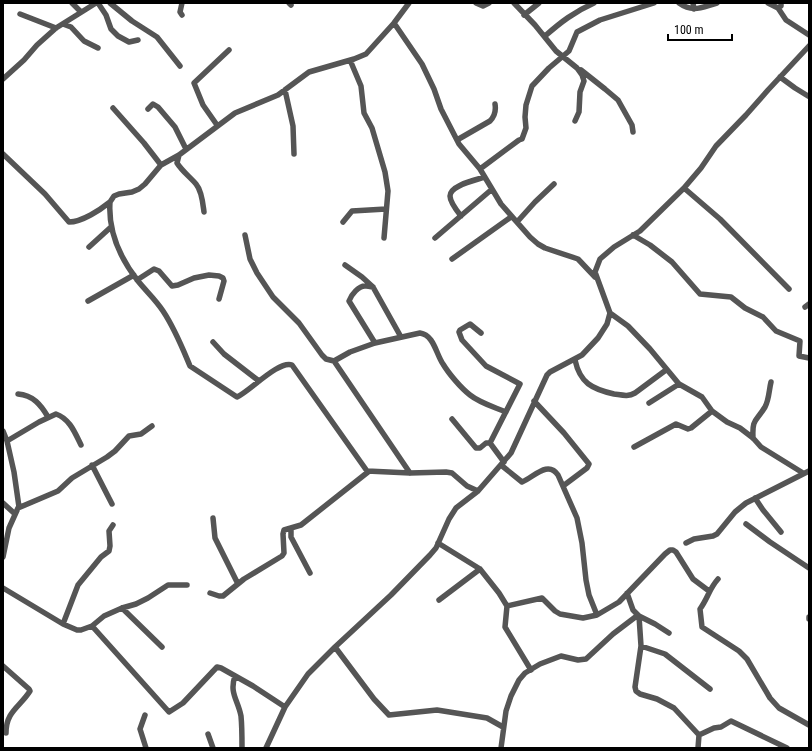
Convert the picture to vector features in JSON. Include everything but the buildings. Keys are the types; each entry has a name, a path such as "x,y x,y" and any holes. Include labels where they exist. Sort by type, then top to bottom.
{"street":[{"path":"72,3 81,12"},
{"path":"3,80 56,28 97,3 106,15 111,29 118,36 129,42 138,40"},
{"path":"110,3 132,21 157,37 180,66"},
{"path":"182,3 180,12 182,16"},
{"path":"3,154 45,194 69,222 74,222 92,214 110,202 114,196 139,189 161,165 242,109 278,95 310,72 350,60 369,52 394,24 409,3"},
{"path":"476,3 483,6 490,3"},
{"path":"514,3 545,36 556,51 605,88 618,100 632,125 634,132"},
{"path":"524,15 539,3"},
{"path":"545,36 579,9 594,3"},
{"path":"480,169 522,139 526,128 526,105 532,86 570,49 576,33 582,28 600,20 654,3"},
{"path":"679,3 688,9 693,6 717,3"},
{"path":"768,3 780,6 786,20 809,35"},
{"path":"20,14 56,28"},
{"path":"63,24 71,27 84,41 98,48"},
{"path":"266,748 285,708 308,674 405,582 436,548 449,519 456,508 478,491 511,453 547,375 556,368 575,360 582,355 598,338 607,324 610,313 601,287 595,277 578,259 545,248 538,244 511,217 491,190 480,169 458,140 422,64 394,24"},
{"path":"595,277 596,267 600,259 614,246 640,231 684,188 701,168 716,146 746,116 809,46"},
{"path":"217,126 203,105 194,83 229,50"},
{"path":"350,60 361,86 364,113 372,128 385,172 388,191 384,238"},
{"path":"575,121 579,112 580,92 584,80 577,68"},
{"path":"780,77 808,96"},
{"path":"285,90 293,126 294,154"},
{"path":"148,109 153,104 158,107 175,126 186,149"},
{"path":"458,140 490,121 496,109 495,104"},
{"path":"113,108 161,165"},
{"path":"179,154 177,163 198,186 203,202 204,212"},
{"path":"460,216 450,199 449,195 452,190 456,187 485,177"},
{"path":"517,222 534,202 554,184"},
{"path":"684,188 720,219 789,289"},
{"path":"435,238 491,190"},
{"path":"110,202 111,227 117,245 136,277 162,310 170,323 190,366 237,397 259,381 287,364 292,365 368,472"},
{"path":"343,222 352,211 386,209"},
{"path":"452,259 511,217"},
{"path":"89,247 111,227"},
{"path":"245,235 250,259 257,273 273,297 299,323 322,355 326,359 334,361 410,473"},
{"path":"633,235 650,245 672,262 700,294 727,296 735,299 745,308 763,317 776,331 800,341 798,354 801,357 809,358"},
{"path":"345,265 373,287 401,337"},
{"path":"88,301 154,269 159,271 172,286 194,278 209,275 219,276 223,278 224,281 219,299"},
{"path":"373,287 360,287 349,301 375,343"},
{"path":"610,313 628,326 650,349 679,384 702,397 712,411 727,422 740,428 753,438 761,448 803,473"},
{"path":"452,419 476,448 480,448 486,443 490,443 520,384 486,366 462,340 459,332 470,324 481,333"},
{"path":"334,361 350,352 375,343 420,333 427,336 434,345 443,364 465,391 477,399 506,412"},
{"path":"213,342 224,354 259,381"},
{"path":"575,360 577,371 589,385 603,392 626,396 635,393 666,370"},
{"path":"753,438 752,427 765,406 771,382"},
{"path":"649,404 679,384"},
{"path":"18,394 30,397 42,408 48,417"},
{"path":"534,402 564,433 589,464 587,468 563,486"},
{"path":"634,447 676,424 688,429 691,428 712,411"},
{"path":"7,441 48,417 56,414 65,419 81,445"},
{"path":"19,507 58,491 72,478 92,465 100,462 115,451 129,436 141,434 152,426"},
{"path":"3,431 7,441 6,449 17,486 19,507 5,537 3,557"},
{"path":"490,443 502,463 522,482 541,470 551,468 555,471 577,518 589,595 597,615"},
{"path":"92,465 112,504"},
{"path":"686,543 694,539 717,534 735,512 755,498 809,471"},
{"path":"210,593 223,596 244,579 284,555 283,532 291,528 296,528 306,522 368,472 452,473 467,486 478,491"},
{"path":"755,498 781,532"},
{"path":"3,503 15,514"},
{"path":"213,518 215,538 238,584"},
{"path":"746,524 809,568"},
{"path":"63,624 78,585 101,557 109,551 109,531 113,525"},
{"path":"291,528 291,537 310,573"},
{"path":"438,543 480,569 499,593 507,606 505,627 531,670"},
{"path":"507,606 542,598 560,614 583,618 597,615 619,602 670,550 676,552 693,579 709,591"},
{"path":"440,600 480,569"},
{"path":"718,579 709,591 706,600 700,609 702,627 739,651 747,659 770,698 779,708 809,725"},
{"path":"3,588 63,624 77,630 81,630 92,626 104,616 148,598 168,585 187,585"},
{"path":"627,593 633,610 638,616 670,633"},
{"path":"122,608 162,647"},
{"path":"638,616 641,646 635,687 636,691 640,694 668,704 674,708 699,735 698,748"},
{"path":"501,748 506,711 519,680 531,670 551,659 561,656 578,660 586,658 613,634 638,616"},
{"path":"92,626 169,712 183,703 217,667 235,676 285,708"},
{"path":"641,646 665,654 710,689"},
{"path":"335,647 374,699 389,715 437,710 487,718 503,727"},
{"path":"3,666 30,691 13,710 8,719 6,734"},
{"path":"235,676 232,693 240,715 242,748"},
{"path":"145,715 140,730 146,748"},
{"path":"699,735 714,728 721,727 731,721 786,748"},
{"path":"208,734 213,748"}]}
